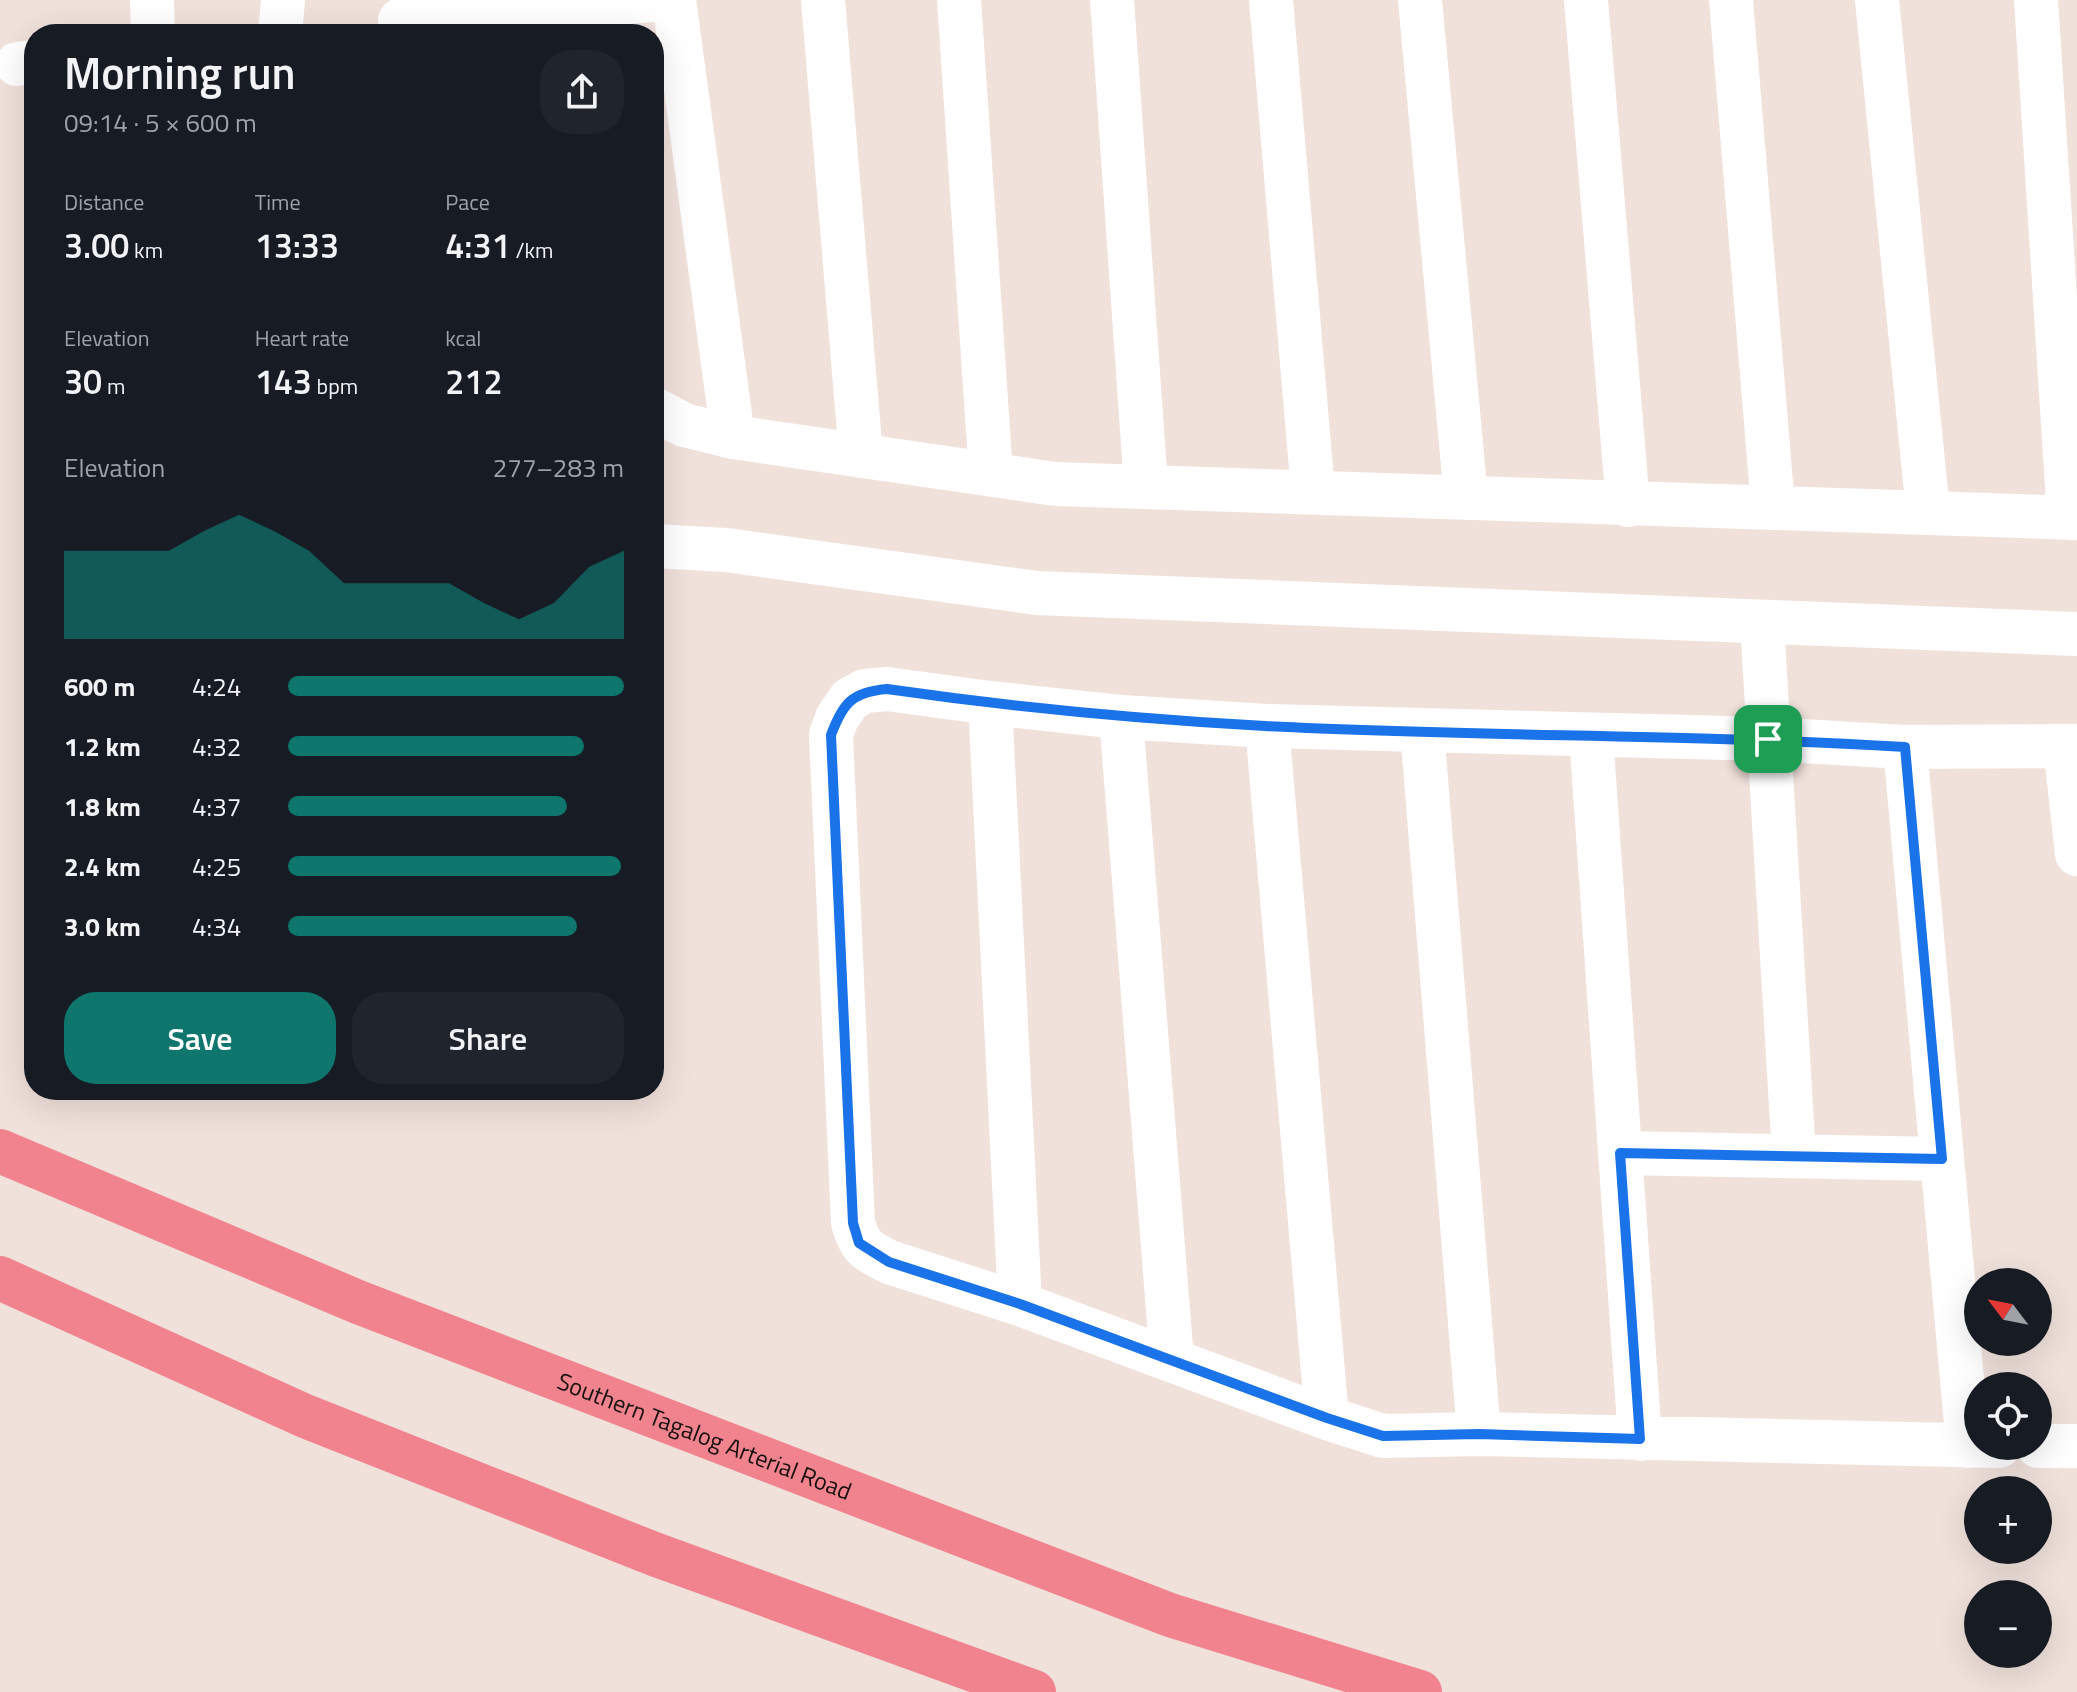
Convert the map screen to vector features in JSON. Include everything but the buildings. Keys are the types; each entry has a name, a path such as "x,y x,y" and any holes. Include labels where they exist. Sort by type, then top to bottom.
{"highway":[{"name":"Southern Tagalog Arterial Road","path":"0,1151 358,1302 1170,1615 1420,1692"},
{"path":"0,1278 305,1416 654,1554 1034,1692"}],"street":[{"path":"152,0 153,24"},
{"path":"281,24 283,0"},
{"path":"401,18 653,0"},
{"path":"674,0 733,437"},
{"path":"823,0 861,456"},
{"path":"959,0 991,475"},
{"path":"1112,0 1146,487"},
{"path":"1271,0 1313,492"},
{"path":"1420,0 1466,498"},
{"path":"1586,0 1628,505"},
{"path":"1731,0 1773,507"},
{"path":"1877,0 1928,512"},
{"path":"664,414 684,425 733,437 1055,484 2073,518 2036,0"},
{"path":"664,522 726,550"},
{"path":"664,547 726,550 1037,593 2077,634"},
{"path":"1762,623 1794,1156"},
{"path":"1964,1446 1479,1434 1383,1436 1020,1304 889,1262 859,1243 853,1223 831,735 837,718 850,699 865,691 887,689 1121,717 1267,726 1768,739 1905,747 2071,746 2077,854"},
{"path":"990,703 1020,1304"},
{"path":"1121,717 1172,1360"},
{"path":"1267,726 1327,1418"},
{"path":"1422,730 1479,1434"},
{"path":"1591,735 1640,1439"},
{"path":"1905,747 1942,1159 1973,1372"},
{"path":"1620,1153 1942,1159"},
{"path":"2052,1446 2077,1446"}],"route":[{"path":"887,689 1121,717 1267,726 1768,739 1905,747 1942,1159 1620,1153 1640,1439 1479,1434 1383,1436 1020,1304 889,1262 859,1243 853,1223 831,735 837,718 850,699 865,691 887,689"}]}
